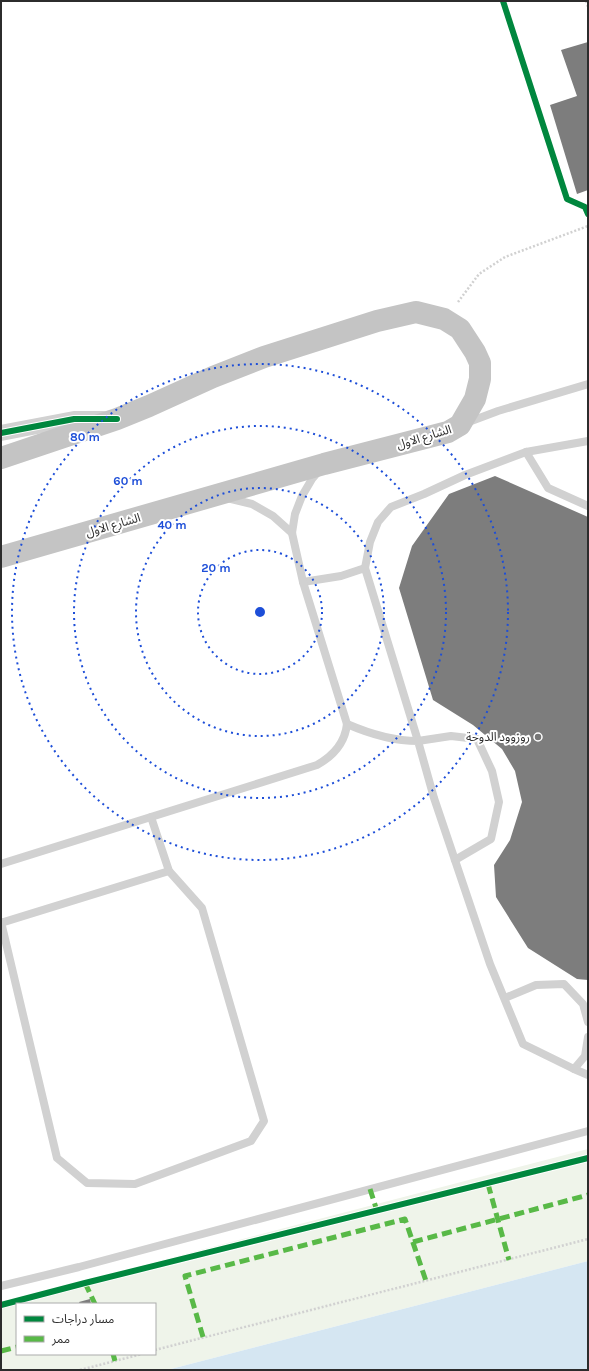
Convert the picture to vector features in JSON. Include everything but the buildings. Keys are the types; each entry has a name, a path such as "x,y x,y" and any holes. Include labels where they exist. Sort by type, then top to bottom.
{"main road":[{"name":"الشارع الاول","path":"1,458 117,419 212,377 264,357 377,321 416,312 444,319 460,329 476,352 480,363 480,379 475,399 460,425 448,432 324,464 6,554"}],"street":[{"path":"1,433 74,419 117,419"}],"lane":[{"path":"460,425 498,411 588,384"},
{"path":"588,441 526,452 466,475 391,507 378,522 370,542 365,568 434,798 490,964 523,1044 588,1075"},
{"path":"526,452 548,488 588,506"},
{"path":"1,864 316,765 327,760 335,752 342,742 347,724 303,582 292,533 295,514 302,496 312,479 324,464"},
{"path":"203,498 228,498 252,504 273,516 292,533"},
{"path":"303,582 341,576 365,568"},
{"path":"347,724 378,736 403,741 418,741 451,736 477,739 492,771 499,802 491,839 455,860"},
{"path":"151,817 169,871 202,908 264,1121 251,1141 135,1184 87,1183 57,1158 1,923 169,871"},
{"path":"504,998 536,984 564,984 583,1004 588,1022"},
{"path":"574,1069 585,1056 588,1037"},
{"path":"1,1286 79,1267 588,1131"}],"path":[{"path":"586,1 588,7"},
{"path":"458,302 479,274 504,257 588,226"},
{"path":"156,1350 588,1239"},
{"path":"80,1370 138,1355"}],"shaded area":[{"path":"588,1149 588,1261 167,1370 1,1370 1,1302"}],"water":[{"path":"588,1261 588,1370 167,1370"}],"marked path":[{"path":"488,1184 509,1260"},
{"path":"370,1189 377,1211"},
{"path":"413,1242 588,1195"},
{"path":"203,1337 185,1276 405,1219 426,1281"},
{"path":"85,1283 95,1303"},
{"path":"1,1351 16,1347"},
{"path":"113,1355 115,1361"}],"cycle path":[{"path":"503,1 567,199 585,207 588,214"},
{"path":"1,433 74,419 117,419"},
{"path":"1,1305 588,1158"}],"place":[{"name":"روزوود الدوحة","path":"538,737"}]}
